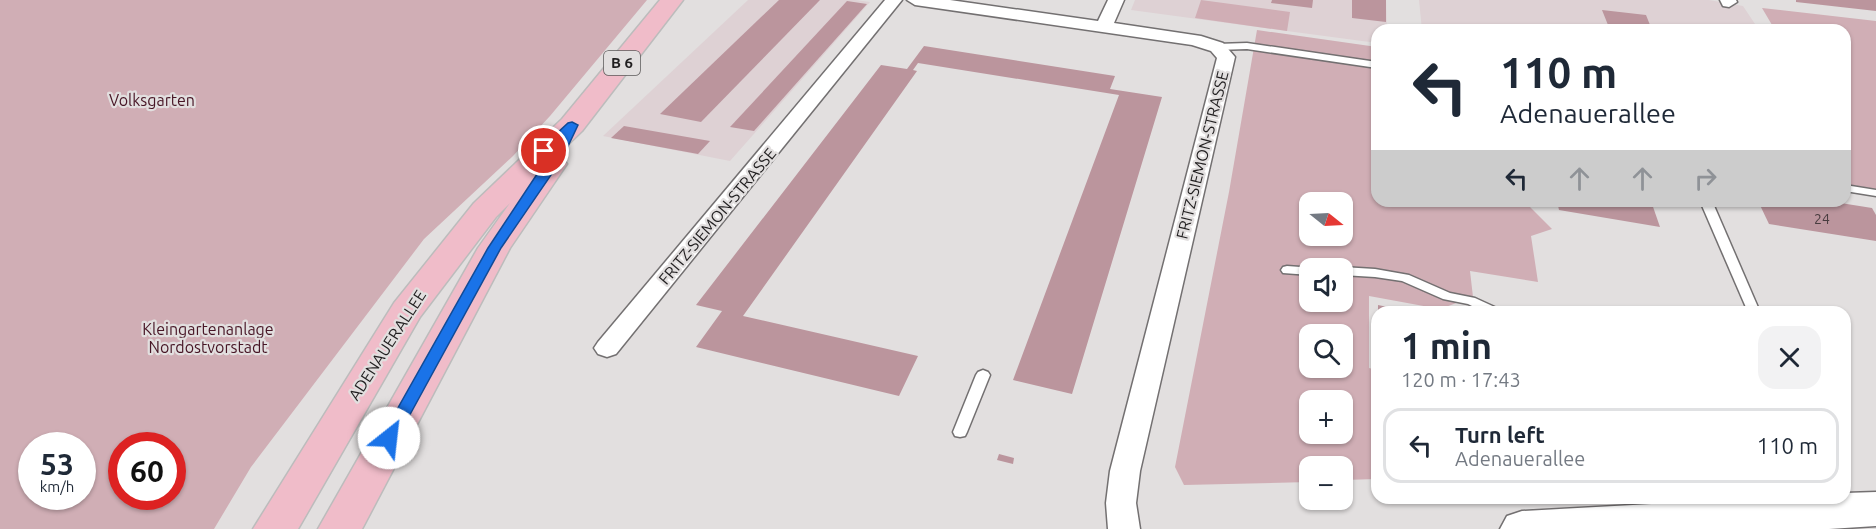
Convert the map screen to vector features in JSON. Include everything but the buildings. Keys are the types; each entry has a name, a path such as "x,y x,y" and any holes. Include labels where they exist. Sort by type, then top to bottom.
{"main road":[{"name":"ADENAUERALLEE","path":"275,529 406,311 485,210 572,125 672,0"},
{"name":"ADENAUERALLEE","path":"340,529 494,248 556,159 572,125"},
{"path":"1522,529 1859,506"}],"street":[{"name":"FRITZ-SIEMON-STRASSE","path":"607,348 894,0"},
{"name":"FRITZ-SIEMON-STRASSE","path":"915,0 1195,40 1216,47 1226,57 1125,471 1121,503 1124,529"},
{"path":"1104,27 1116,0"}],"lane":[{"path":"1216,47 1247,46 1371,63"},
{"path":"1851,189 1876,193"},
{"path":"1709,207 1751,306"},
{"path":"1287,270 1299,271"},
{"path":"1353,272 1389,274 1405,278 1447,296 1482,306"},
{"path":"960,432 983,375"}],"shaded area":[{"path":"748,0 870,2 730,161 603,136"},
{"path":"1135,0 1386,0 1387,24 1371,24 1371,42 1131,10"},
{"path":"1419,0 1709,0 1743,6 1755,24 1421,24"}],"green space":[{"name":"Kleingartenanlage Nordostvorstadt","path":"0,0 647,0 550,116 513,156 424,239 251,467 214,529 0,529"},
{"path":"1201,0 1290,12 1287,31 1195,18"},
{"path":"1762,8 1876,21 1876,189 1851,185 1851,24 1771,24"},
{"path":"1257,30 1371,46 1371,207 1530,207 1552,229 1531,236 1538,282 1470,271 1473,297 1448,306 1424,306 1369,296 1371,479 1353,480 1353,456 1299,456 1299,482 1184,485 1175,467 1229,192"}],"route":[{"path":"389,438 494,248 556,159 572,125 544,151"}],"park label":[{"name":"Volksgarten","path":"152,100"}]}
